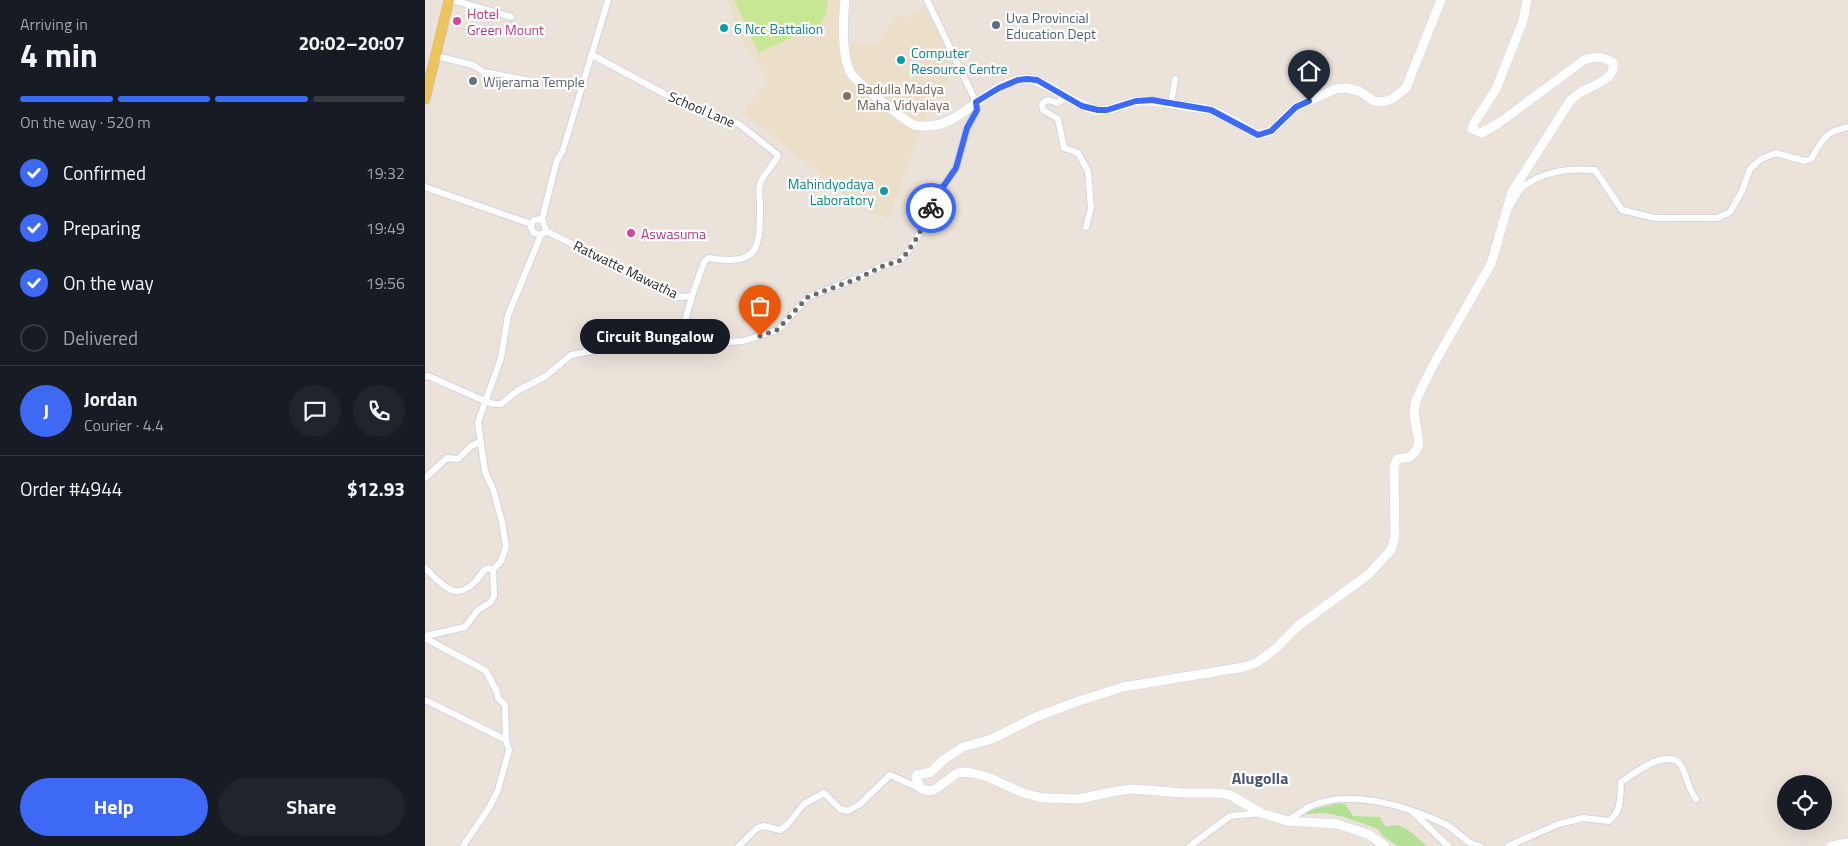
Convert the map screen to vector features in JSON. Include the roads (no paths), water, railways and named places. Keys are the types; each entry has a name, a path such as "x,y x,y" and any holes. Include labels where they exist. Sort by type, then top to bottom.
{"main road":[{"path":"426,95 449,0"},
{"path":"845,0 843,15 846,60 851,75 914,125 938,125 953,118 999,88 1018,80 1027,79 1037,80 1082,106 1098,110 1107,110 1136,101 1152,100 1211,110 1258,135 1271,131 1296,107 1336,89 1347,88 1359,91 1374,101 1383,102 1392,99 1406,88 1441,0"},
{"path":"1385,846 1369,834 1337,824 1287,821 1261,813 1230,795 1219,793 1183,793 1133,789 1079,799 1043,798 1023,793 988,777 968,772 957,773 931,791 921,789 916,778 917,775 931,772 943,760 963,747 992,739 1038,716 1123,687 1244,667 1256,663 1275,650 1298,626 1369,574 1391,550 1395,537 1394,467 1397,459 1410,457 1419,444 1414,412 1416,400 1491,264 1512,192 1570,101 1581,92 1604,80 1611,74 1614,68 1613,63 1604,57 1595,56 1584,60 1499,123 1481,133 1473,130 1475,123 1496,89 1523,21 1527,0"},
{"path":"1831,846 1848,842"}],"street":[{"path":"453,0 511,17"},
{"path":"425,637 465,627 478,610 491,602 494,596 493,570 501,560 506,546 493,489 485,472 478,422 501,358 508,315 542,235 542,220 557,160 563,150 608,0"},
{"path":"425,377 428,376 494,404 501,404 517,391 546,376 571,355 612,347 625,338 642,334 699,344 743,341 777,330 808,297 859,278 885,265 898,262 918,236 936,197 956,168 967,128 977,110 976,102 927,0"},
{"name":"School Lane","path":"593,55 678,101 739,124 778,155 775,163 759,183 760,229 758,242 753,252 748,257 738,260 708,258 704,262 679,342"},
{"path":"436,56 473,65 484,72 526,80"},
{"path":"1171,104 1175,79"},
{"path":"1066,97 1058,103 1048,100 1042,106 1043,110 1058,119 1064,148 1078,153 1088,171 1091,208 1086,228"},
{"path":"1504,216 1522,188 1541,177 1577,168 1595,170 1622,210 1655,218 1717,218 1730,212 1742,191 1750,169 1761,159 1776,153 1805,161 1811,159 1826,135 1832,131 1848,127"},
{"path":"425,187 531,224"},
{"path":"531,224 534,220 542,220"},
{"path":"531,224 531,229 534,233 542,235"},
{"name":"Ratwatte Mawatha","path":"542,235 562,237 679,297 692,296"},
{"path":"425,478 447,458 458,459 471,446 481,442"},
{"path":"425,568 447,589 457,592 467,590 484,570 488,568 493,570"},
{"path":"425,637 486,671 497,692 498,698 505,705 506,740 509,750 498,790 489,808 463,846"},
{"path":"425,700 506,740"},
{"path":"1508,846 1559,824 1583,818 1609,821 1615,817 1619,810 1621,782 1639,769 1661,760 1671,759 1681,764 1690,792 1697,799"},
{"path":"739,846 756,829 763,826 780,830 788,824 804,804 824,793 840,809 848,811 860,804 889,775 921,789"},
{"path":"1287,821 1308,808 1322,803 1349,799 1382,802 1411,810 1447,825 1474,845 1480,846"},
{"path":"1411,810 1448,846"},
{"path":"1191,846 1230,816 1261,813"}],"place":[{"name":"Hotel Green Mount","path":"457,21"},
{"name":"Uva Provincial Education Dept","path":"996,25"},
{"name":"6 Ncc Battalion","path":"724,28"},
{"name":"Computer Resource Centre","path":"901,60"},
{"name":"Wijerama Temple","path":"473,81"},
{"name":"Badulla Madya Maha Vidyalaya","path":"847,96"},
{"name":"Mahindyodaya Laboratory","path":"884,191"},
{"name":"Aswasuma","path":"631,233"},
{"name":"Circuit Bungalow","path":"760,336"}],"district":[{"name":"Alugolla","path":"1260,778"}]}
